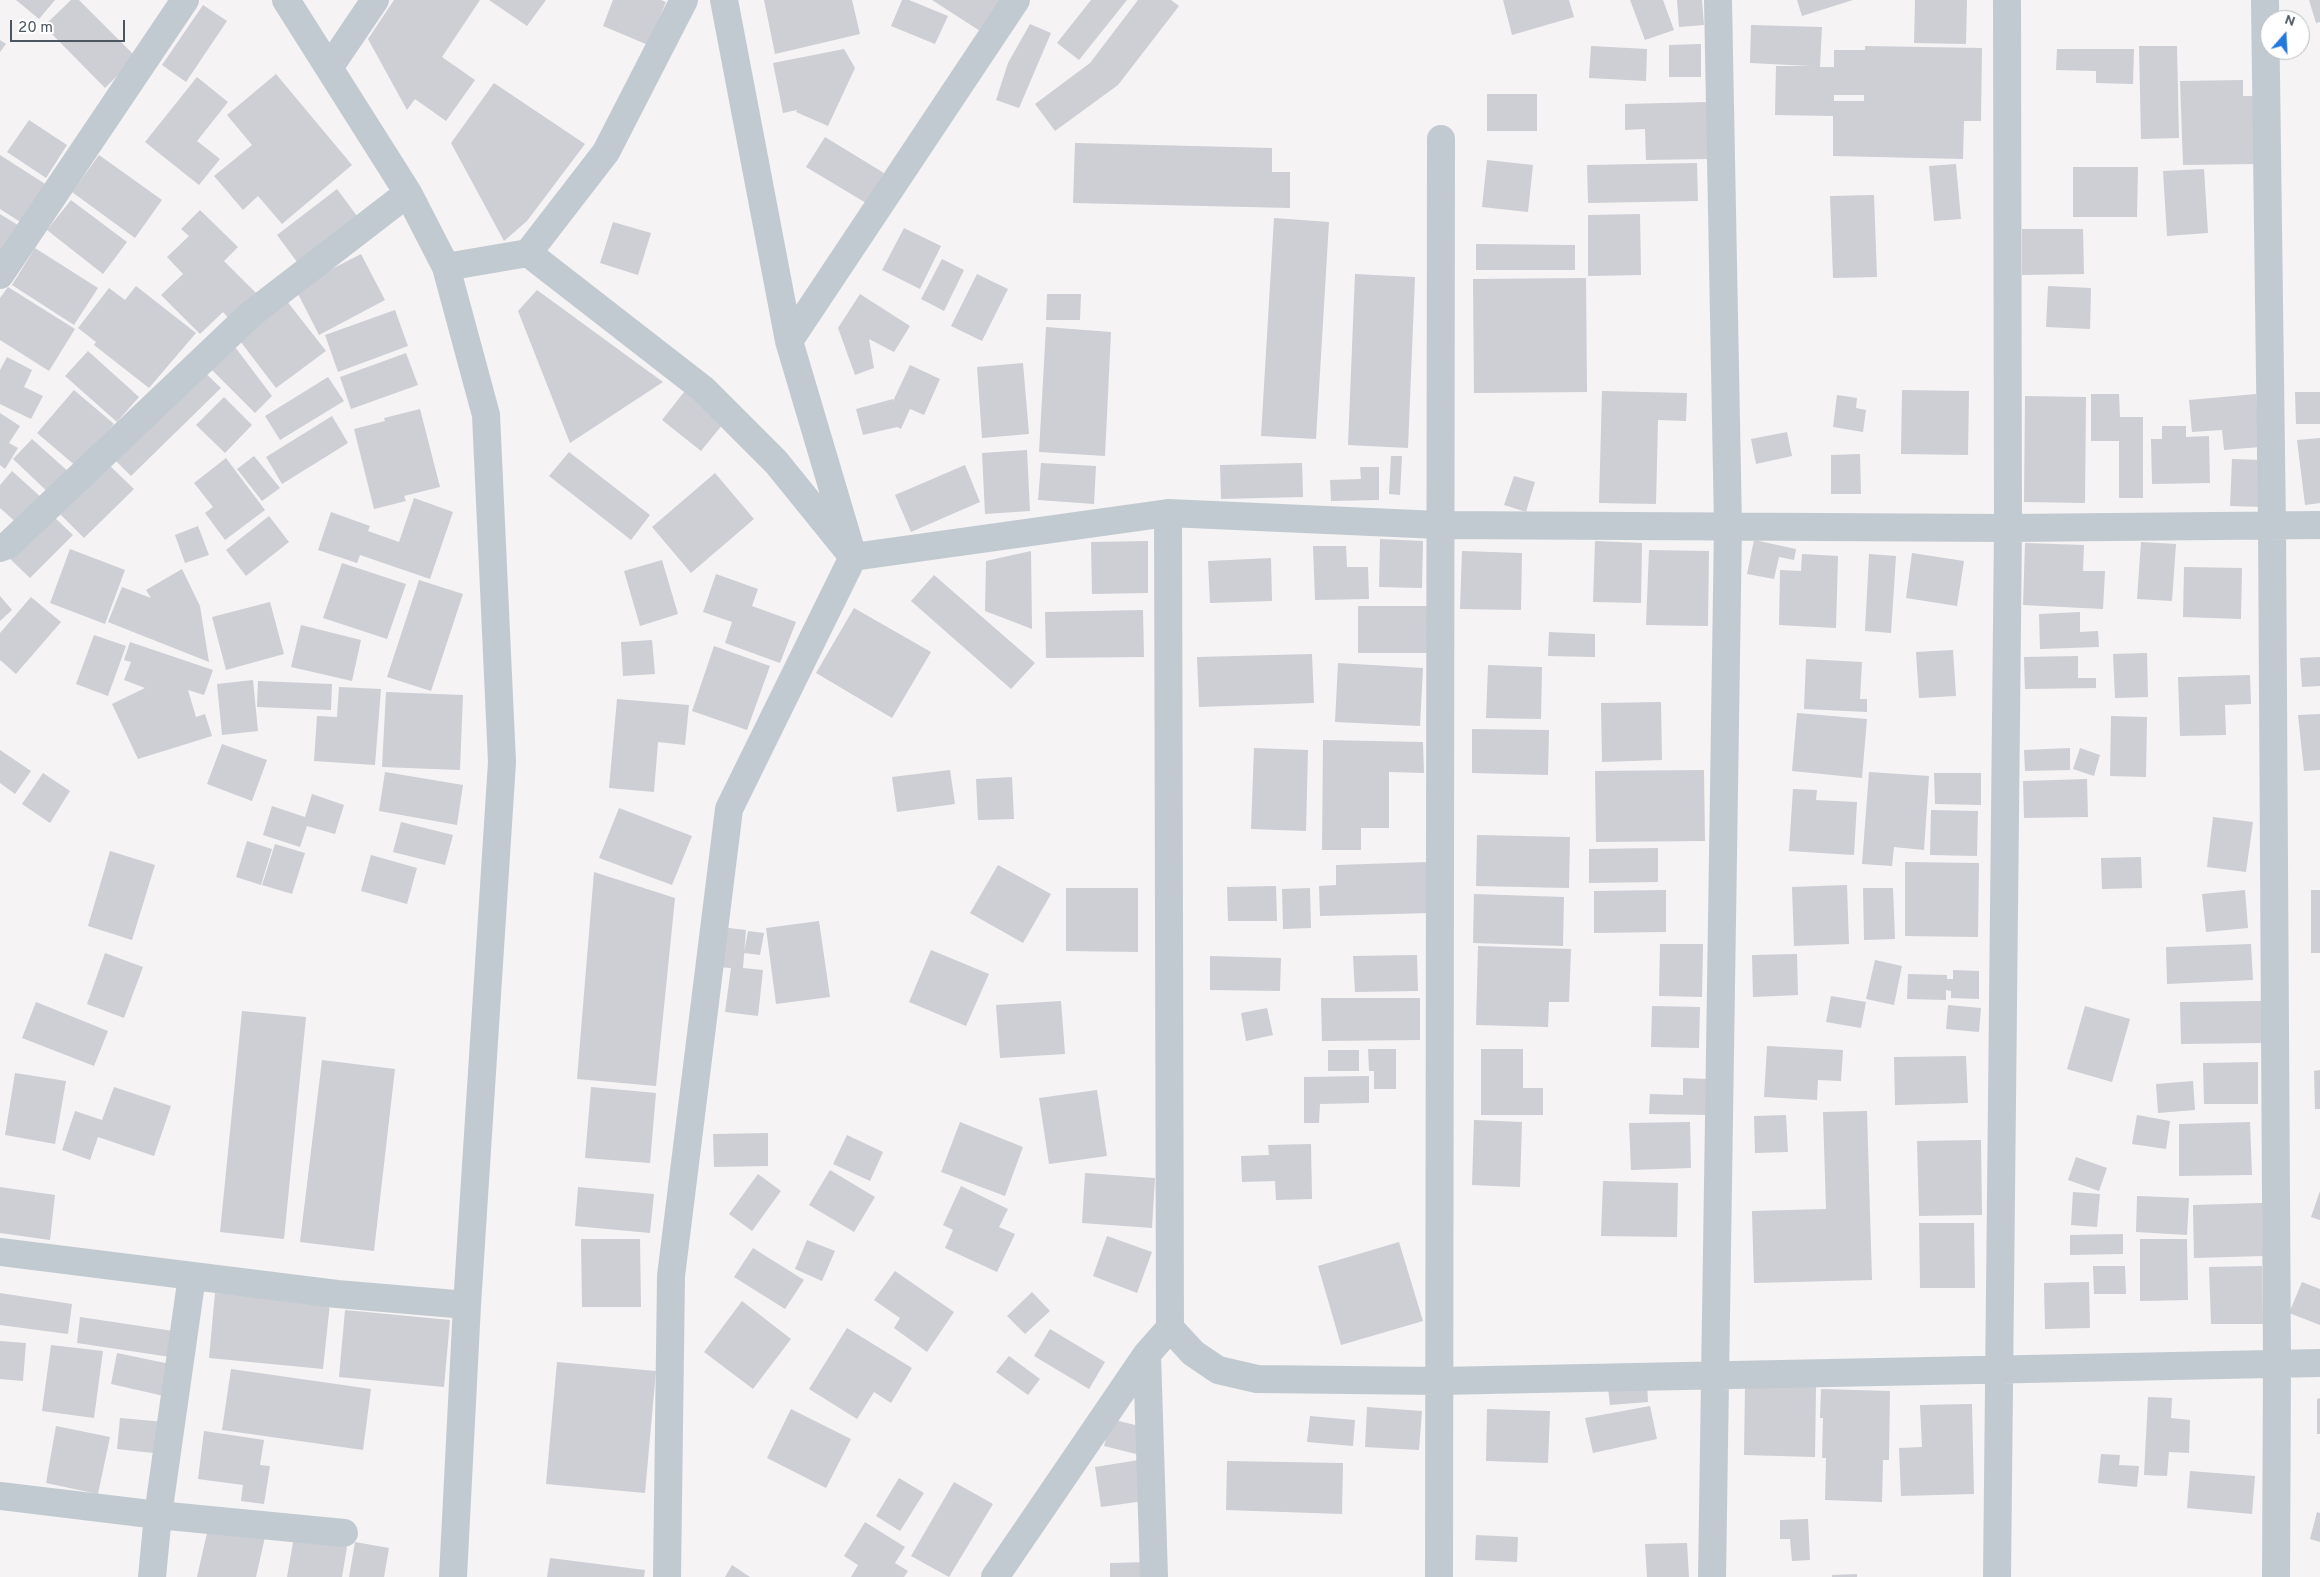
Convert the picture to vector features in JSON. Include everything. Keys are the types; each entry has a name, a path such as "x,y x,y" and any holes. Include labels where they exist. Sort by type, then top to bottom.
{"street":[{"path":"0,275 185,0"},
{"path":"286,0 408,192 446,267 486,415 502,762 467,1305 452,1577"},
{"path":"329,68 375,0"},
{"path":"446,267 528,253 606,152 684,0"},
{"path":"667,1577 671,1276 729,809 853,557 789,341 724,0"},
{"path":"789,341 1016,0"},
{"path":"1712,1577 1728,526 1718,0"},
{"path":"1998,1577 2008,528 2007,0"},
{"path":"2264,0 2272,527 2277,1363 2276,1577"},
{"path":"1439,1577 1441,139"},
{"path":"0,548 8,545 251,314 408,192"},
{"path":"528,253 703,389 776,462 853,557"},
{"path":"853,557 1168,513 1439,525 2008,528 2272,527 2320,525"},
{"path":"995,1577 1147,1354 1170,1328 1168,513"},
{"path":"0,1252 337,1294 467,1305"},
{"path":"152,1577 158,1515 192,1276"},
{"path":"1170,1328 1193,1353 1218,1370 1258,1379 1439,1381 2320,1363"},
{"path":"1147,1354 1154,1577"},
{"path":"0,1496 158,1515 344,1533"}],"building":[{"path":"16,0 55,0 39,19"},
{"path":"71,0 79,0 136,57 105,88 44,26"},
{"path":"394,0 480,0 442,57 475,80 446,121 415,99 407,110 368,39"},
{"path":"489,0 546,0 527,26"},
{"path":"613,0 661,0 666,2 648,45 603,26"},
{"path":"764,0 852,0 860,34 775,54"},
{"path":"902,0 909,0 948,16 935,44 891,26"},
{"path":"932,0 1000,0 980,31"},
{"path":"1091,0 1127,0 1079,60 1057,43"},
{"path":"1138,0 1171,0 1179,6 1118,85 1055,131 1035,104 1090,63"},
{"path":"1503,0 1569,0 1574,17 1512,35"},
{"path":"1630,0 1663,0 1674,30 1645,40"},
{"path":"1677,0 1702,0 1704,25 1679,27"},
{"path":"1797,0 1853,0 1802,16"},
{"path":"1915,0 1967,0 1966,44 1914,43"},
{"path":"2309,0 2320,0 2320,22 2316,23"},
{"path":"203,5 227,21 186,82 162,65"},
{"path":"1030,24 1051,33 1019,108 996,100 1008,63"},
{"path":"1751,25 1822,27 1820,67 1834,67 1834,50 1865,50 1865,46 1982,48 1981,121 1964,121 1963,159 1833,156 1833,116 1775,115 1776,66 1811,66 1750,63","holes":["1834,95 1864,95 1864,101 1834,101"]},
{"path":"0,40 6,44 0,52"},
{"path":"1701,44 1701,77 1669,77 1669,45"},
{"path":"1591,46 1647,49 1646,81 1589,78"},
{"path":"2139,46 2177,46 2179,138 2141,139"},
{"path":"844,49 855,68 828,126 796,112 797,110 783,113 773,63"},
{"path":"2057,49 2134,49 2133,84 2096,83 2096,71 2056,70"},
{"path":"276,74 352,165 282,224 258,196 243,210 214,176 252,145 227,115"},
{"path":"197,77 228,102 197,141 220,159 199,185 145,142"},
{"path":"2243,80 2243,96 2257,96 2259,164 2183,165 2180,81"},
{"path":"494,83 585,144 527,221 504,241 451,143"},
{"path":"1487,94 1537,94 1537,131 1487,131"},
{"path":"1707,102 1709,159 1646,160 1645,129 1625,130 1625,104"},
{"path":"29,120 67,145 46,178 7,152"},
{"path":"825,137 884,173 866,203 806,167"},
{"path":"1075,143 1272,148 1272,172 1290,172 1290,208 1073,203"},
{"path":"0,155 53,189 28,227 0,209"},
{"path":"99,155 162,200 135,238 72,192"},
{"path":"1487,160 1533,165 1528,212 1482,207"},
{"path":"1697,163 1698,201 1588,203 1587,165"},
{"path":"1956,164 1961,219 1934,221 1929,166"},
{"path":"2073,167 2138,167 2137,217 2073,217"},
{"path":"2204,169 2208,233 2167,236 2163,171"},
{"path":"337,189 360,220 300,266 277,235"},
{"path":"1874,195 1877,277 1833,278 1830,196"},
{"path":"71,200 127,242 103,274 47,230"},
{"path":"200,210 238,247 224,261 259,296 232,322 223,312 200,334 161,295 183,274 167,257 189,236 181,229"},
{"path":"0,214 26,230 0,270"},
{"path":"1640,214 1641,275 1588,276 1588,215"},
{"path":"1274,218 1329,222 1316,439 1261,436"},
{"path":"613,222 651,233 638,275 600,263"},
{"path":"904,228 941,246 920,289 882,270"},
{"path":"2022,229 2083,229 2084,274 2022,275"},
{"path":"1476,244 1575,245 1575,270 1476,270"},
{"path":"35,248 98,288 74,325 12,285"},
{"path":"361,254 385,300 319,335 295,288"},
{"path":"942,259 964,270 944,311 921,299"},
{"path":"977,274 1008,289 982,341 951,326"},
{"path":"1355,274 1415,277 1408,448 1348,445"},
{"path":"1586,278 1587,392 1474,393 1473,279"},
{"path":"136,286 196,333 149,388 94,345 96,342 78,328 109,288 125,300"},
{"path":"2048,286 2091,288 2090,329 2046,327"},
{"path":"8,287 75,329 49,371 0,340 0,298"},
{"path":"537,290 663,382 570,443 518,311"},
{"path":"860,294 910,326 894,352 869,339 874,368 855,375 838,328"},
{"path":"1047,294 1081,294 1080,320 1046,320"},
{"path":"286,300 326,351 276,388 237,337"},
{"path":"395,310 408,346 338,372 325,335"},
{"path":"1046,327 1111,332 1105,456 1039,452"},
{"path":"229,339 272,396 255,413 204,362"},
{"path":"88,351 139,397 117,422 65,376"},
{"path":"406,353 418,385 351,409 340,377"},
{"path":"7,357 32,370 24,387 43,396 31,419 0,404 0,370"},
{"path":"1023,363 1029,434 982,438 977,367"},
{"path":"910,365 940,379 924,415 910,409 901,429 897,427 863,435 856,409 893,399 893,401"},
{"path":"199,367 221,388 131,476 110,455"},
{"path":"328,377 344,401 280,440 265,416"},
{"path":"688,387 727,419 701,451 662,420"},
{"path":"74,390 114,424 77,467 37,433"},
{"path":"1902,390 1969,391 1968,455 1901,454"},
{"path":"1602,391 1687,393 1686,421 1658,420 1656,504 1599,503"},
{"path":"2295,392 2320,392 2320,424 2296,424"},
{"path":"2091,394 2119,394 2120,417 2143,417 2143,498 2119,498 2119,441 2091,441"},
{"path":"2256,394 2260,447 2224,450 2222,430 2192,432 2189,400"},
{"path":"1837,395 1857,398 1856,408 1866,410 1863,432 1833,427"},
{"path":"2025,396 2086,397 2085,503 2024,502"},
{"path":"224,397 252,425 225,453 196,425"},
{"path":"420,409 440,487 404,496 406,501 374,509 354,429 385,421 384,418"},
{"path":"0,413 20,426 9,443 18,448 5,469 0,465"},
{"path":"332,416 348,443 282,484 266,457"},
{"path":"2162,426 2186,426 2186,437 2209,436 2210,483 2152,484 2151,439 2162,439"},
{"path":"1787,432 1792,456 1756,464 1751,439"},
{"path":"2320,438 2320,503 2305,505 2297,440"},
{"path":"32,439 71,474 51,495 13,459"},
{"path":"1027,450 1030,511 985,514 982,453"},
{"path":"569,452 650,515 631,540 549,476"},
{"path":"1860,454 1861,494 1831,494 1831,455"},
{"path":"254,456 280,488 262,501 237,469"},
{"path":"1391,456 1402,456 1400,495 1389,494"},
{"path":"226,458 265,510 225,540 205,513 213,507 194,483"},
{"path":"2232,459 2264,460 2262,507 2230,506"},
{"path":"106,462 134,489 84,538 57,511"},
{"path":"1041,463 1096,466 1094,504 1038,500"},
{"path":"1302,463 1303,497 1221,499 1220,465"},
{"path":"965,465 980,502 911,532 895,495"},
{"path":"1360,467 1379,467 1379,500 1331,501 1330,480 1361,479"},
{"path":"12,471 42,498 18,524 0,508 0,485"},
{"path":"715,473 754,519 691,573 652,527"},
{"path":"1514,476 1535,482 1526,512 1504,505"},
{"path":"414,498 453,512 430,579 360,555 357,563 318,550 331,512 370,526 368,531 399,542"},
{"path":"51,514 73,535 30,578 8,557"},
{"path":"269,516 289,542 246,576 226,550"},
{"path":"198,526 209,555 185,563 175,535"},
{"path":"1380,539 1423,541 1422,588 1379,587"},
{"path":"1754,540 1796,549 1794,560 1779,557 1774,579 1747,574"},
{"path":"1148,541 1148,593 1092,594 1091,542"},
{"path":"1595,541 1642,543 1641,603 1593,602"},
{"path":"2141,542 2176,544 2172,601 2137,599"},
{"path":"2025,543 2084,545 2083,571 2105,571 2103,609 2023,605"},
{"path":"1313,546 1346,546 1347,567 1368,567 1369,599 1315,600"},
{"path":"70,549 125,570 105,624 50,603"},
{"path":"1649,550 1709,551 1708,626 1646,625"},
{"path":"1031,551 1032,629 985,611 986,561"},
{"path":"1462,551 1522,553 1521,610 1460,609"},
{"path":"1912,553 1964,561 1957,606 1906,598"},
{"path":"1802,554 1838,556 1836,628 1779,625 1780,570 1801,571"},
{"path":"1869,554 1896,556 1891,633 1865,631"},
{"path":"1271,558 1272,601 1210,603 1208,561"},
{"path":"662,560 678,614 640,626 624,571"},
{"path":"342,563 406,584 387,639 323,618"},
{"path":"2184,567 2242,568 2241,619 2183,617"},
{"path":"182,569 200,606 209,662 108,622 122,587 151,598 146,590"},
{"path":"716,574 758,589 752,606 796,622 780,663 725,643 732,622 703,612"},
{"path":"934,575 1035,663 1011,689 911,601"},
{"path":"419,580 463,594 431,691 387,677"},
{"path":"0,596 12,610 0,621"},
{"path":"31,597 61,622 16,674 0,660 0,633"},
{"path":"270,602 284,654 226,670 212,617"},
{"path":"1358,606 1428,606 1428,653 1358,653"},
{"path":"854,608 931,652 892,718 816,673"},
{"path":"1143,610 1144,657 1046,658 1045,612"},
{"path":"2080,612 2080,632 2098,631 2099,647 2040,649 2039,614"},
{"path":"301,625 361,640 352,681 291,667"},
{"path":"1549,632 1595,634 1595,657 1548,656"},
{"path":"94,635 126,646 108,696 76,684"},
{"path":"652,640 655,674 623,676 621,642"},
{"path":"130,642 213,670 204,695 188,690 196,717 205,714 212,736 138,759 112,704 145,688 124,680 131,662 124,660"},
{"path":"714,646 770,666 747,730 692,711"},
{"path":"1953,650 1956,696 1919,698 1916,652"},
{"path":"2147,653 2148,697 2115,698 2113,654"},
{"path":"1312,654 1314,703 1199,707 1197,657"},
{"path":"2078,656 2078,678 2096,678 2096,688 2025,689 2024,657"},
{"path":"2320,657 2320,686 2302,687 2300,658"},
{"path":"1806,659 1862,662 1860,699 1867,699 1867,712 1804,709"},
{"path":"1338,663 1423,668 1420,726 1335,722"},
{"path":"1488,665 1542,667 1541,719 1486,718"},
{"path":"2250,675 2251,704 2225,705 2226,735 2180,736 2178,677"},
{"path":"253,680 258,731 222,735 217,684"},
{"path":"258,681 332,684 331,710 257,707"},
{"path":"339,687 381,689 375,765 314,761 317,716 337,717"},
{"path":"386,692 463,695 460,770 382,767"},
{"path":"617,699 689,705 685,745 658,742 654,792 609,788"},
{"path":"1661,702 1662,760 1602,762 1601,703"},
{"path":"1797,713 1867,719 1862,778 1792,771"},
{"path":"2320,714 2320,770 2304,771 2298,715"},
{"path":"2111,716 2147,717 2146,777 2110,776"},
{"path":"1472,729 1549,730 1548,775 1472,773"},
{"path":"1323,740 1423,742 1424,773 1389,772 1389,828 1361,828 1361,850 1322,850"},
{"path":"222,744 267,760 252,801 207,784"},
{"path":"1254,748 1308,750 1306,831 1251,829"},
{"path":"2070,748 2070,770 2025,771 2024,750"},
{"path":"2080,748 2100,755 2094,776 2073,769"},
{"path":"0,750 31,771 15,794 0,783"},
{"path":"950,770 955,804 897,812 892,777"},
{"path":"1704,770 1705,841 1596,842 1595,771"},
{"path":"385,772 463,785 457,825 379,811"},
{"path":"1869,772 1929,776 1924,850 1894,847 1892,866 1862,864"},
{"path":"43,773 70,791 50,823 22,804"},
{"path":"1934,773 1981,773 1981,805 1935,804"},
{"path":"1012,777 1014,819 978,820 976,779"},
{"path":"2087,779 2088,817 2024,818 2023,781"},
{"path":"1793,789 1817,790 1816,800 1857,802 1854,855 1789,851"},
{"path":"312,794 344,805 335,834 307,826 300,847 263,835 272,806 305,817"},
{"path":"619,808 692,836 672,885 599,858"},
{"path":"1931,810 1978,811 1977,856 1930,855"},
{"path":"2213,817 2253,822 2246,872 2207,867"},
{"path":"401,822 453,835 445,865 393,852"},
{"path":"1477,835 1570,837 1569,888 1476,886"},
{"path":"247,841 272,849 261,885 236,877"},
{"path":"275,844 305,853 292,894 262,885"},
{"path":"1658,848 1658,882 1589,883 1589,849"},
{"path":"110,851 155,865 132,940 88,926"},
{"path":"371,855 417,868 407,904 361,891"},
{"path":"2141,857 2142,888 2102,889 2101,858"},
{"path":"1428,862 1430,913 1320,916 1319,886 1336,885 1336,865"},
{"path":"1905,862 1979,863 1978,937 1905,936"},
{"path":"998,865 1051,894 1023,943 970,913"},
{"path":"594,872 675,898 656,1086 577,1079"},
{"path":"1847,885 1849,944 1794,946 1792,887"},
{"path":"1276,886 1277,921 1228,921 1227,887"},
{"path":"1066,888 1138,888 1138,952 1066,951"},
{"path":"1310,888 1311,928 1283,929 1282,889"},
{"path":"1863,888 1893,888 1895,939 1864,940"},
{"path":"1666,890 1666,932 1594,933 1594,891"},
{"path":"2245,890 2248,928 2206,932 2202,894"},
{"path":"2311,890 2320,890 2320,953 2311,953"},
{"path":"1474,894 1564,897 1563,946 1473,943"},
{"path":"819,921 830,997 776,1004 766,928"},
{"path":"720,927 746,930 743,968 763,970 758,1016 725,1012 731,968 717,967"},
{"path":"748,931 764,933 760,955 744,953"},
{"path":"1660,944 1703,944 1702,997 1659,996"},
{"path":"2251,944 2253,980 2167,984 2166,947"},
{"path":"1478,946 1571,949 1569,1002 1549,1002 1548,1027 1476,1025"},
{"path":"931,950 989,974 966,1026 909,1002"},
{"path":"105,953 143,967 124,1018 87,1004"},
{"path":"1797,954 1798,995 1753,997 1752,955"},
{"path":"1417,955 1418,991 1355,992 1353,956"},
{"path":"1210,956 1281,958 1280,991 1210,990"},
{"path":"1875,960 1902,966 1894,1005 1866,999"},
{"path":"1953,970 1979,971 1979,999 1951,998 1951,991 1946,990 1946,1000 1907,999 1908,974 1947,975 1947,979 1953,979"},
{"path":"1831,996 1866,1002 1861,1028 1826,1022"},
{"path":"1321,998 1420,998 1420,1040 1322,1041"},
{"path":"1061,1001 1065,1054 1000,1058 996,1005"},
{"path":"2263,1001 2264,1043 2181,1044 2180,1002"},
{"path":"36,1002 108,1031 94,1066 22,1038"},
{"path":"1948,1005 1981,1008 1979,1032 1946,1029"},
{"path":"1652,1006 1700,1007 1699,1048 1651,1047"},
{"path":"2085,1006 2130,1019 2112,1082 2067,1069"},
{"path":"1267,1008 1273,1035 1246,1041 1241,1013"},
{"path":"242,1011 306,1017 284,1239 220,1232"},
{"path":"1767,1046 1843,1050 1841,1081 1818,1080 1817,1100 1764,1097"},
{"path":"1368,1049 1396,1049 1396,1089 1374,1089 1374,1071 1369,1071"},
{"path":"1481,1049 1523,1049 1523,1088 1543,1088 1543,1115 1481,1115"},
{"path":"1328,1050 1359,1050 1359,1071 1328,1071"},
{"path":"1966,1056 1968,1103 1895,1105 1894,1057"},
{"path":"322,1060 395,1069 374,1251 300,1242"},
{"path":"2258,1062 2258,1104 2204,1104 2203,1063"},
{"path":"2320,1070 2320,1109 2315,1109 2314,1071"},
{"path":"15,1073 66,1081 55,1144 5,1135"},
{"path":"1369,1076 1369,1103 1320,1104 1319,1123 1304,1123 1304,1077"},
{"path":"1683,1078 1708,1079 1707,1115 1649,1114 1650,1094 1683,1095"},
{"path":"2193,1081 2195,1110 2158,1113 2156,1084"},
{"path":"114,1087 171,1106 154,1156 98,1137 90,1160 62,1150 75,1111 102,1120"},
{"path":"591,1087 656,1093 650,1163 585,1158"},
{"path":"1097,1090 1107,1156 1049,1164 1039,1098"},
{"path":"1867,1111 1872,1280 1754,1283 1752,1211 1826,1209 1823,1112"},
{"path":"1786,1115 1788,1152 1755,1153 1754,1116"},
{"path":"2137,1115 2170,1121 2166,1149 2132,1144"},
{"path":"1474,1120 1522,1122 1520,1187 1472,1185"},
{"path":"960,1122 1023,1147 1005,1196 941,1172"},
{"path":"1690,1122 1691,1168 1631,1170 1629,1123"},
{"path":"2250,1122 2252,1175 2179,1176 2179,1124"},
{"path":"768,1133 768,1166 714,1167 713,1134"},
{"path":"847,1135 883,1152 870,1181 833,1164"},
{"path":"1981,1140 1982,1215 1919,1216 1917,1141"},
{"path":"1311,1144 1312,1199 1276,1200 1275,1181 1242,1182 1241,1156 1269,1155 1268,1145"},
{"path":"2076,1157 2107,1168 2099,1191 2068,1180"},
{"path":"830,1170 875,1197 854,1232 809,1205"},
{"path":"1085,1173 1155,1178 1152,1228 1082,1223"},
{"path":"758,1174 781,1191 752,1231 729,1214"},
{"path":"1603,1181 1678,1183 1677,1237 1601,1236"},
{"path":"961,1186 1008,1209 999,1227 1015,1234 997,1272 945,1248 953,1230 943,1225"},
{"path":"0,1187 55,1195 50,1240 0,1233"},
{"path":"578,1187 654,1194 650,1233 575,1226"},
{"path":"2320,1191 2320,1220 2311,1217"},
{"path":"2073,1192 2100,1194 2097,1227 2071,1225"},
{"path":"2137,1196 2189,1198 2187,1235 2136,1232"},
{"path":"2262,1203 2263,1256 2194,1258 2193,1205"},
{"path":"1919,1223 1974,1223 1975,1288 1920,1288"},
{"path":"2123,1234 2123,1254 2070,1255 2070,1235"},
{"path":"1107,1236 1152,1252 1137,1293 1093,1276"},
{"path":"581,1239 640,1239 641,1307 582,1307"},
{"path":"2140,1239 2187,1239 2188,1300 2140,1301"},
{"path":"807,1240 835,1251 822,1281 795,1269"},
{"path":"1399,1242 1423,1321 1341,1345 1318,1266"},
{"path":"753,1248 804,1280 785,1309 734,1277"},
{"path":"2093,1266 2125,1266 2126,1294 2094,1294"},
{"path":"2262,1266 2263,1324 2211,1324 2209,1267"},
{"path":"895,1271 954,1312 927,1352 894,1328 900,1318 874,1300"},
{"path":"2089,1282 2090,1328 2045,1329 2044,1283"},
{"path":"2302,1282 2320,1289 2320,1325 2289,1313"},
{"path":"1032,1292 1050,1311 1025,1334 1007,1316"},
{"path":"0,1293 72,1304 68,1334 0,1325"},
{"path":"215,1293 330,1303 323,1369 209,1358"},
{"path":"742,1301 791,1339 753,1389 704,1352"},
{"path":"345,1310 450,1320 444,1387 339,1377"},
{"path":"80,1317 180,1332 177,1358 77,1343"},
{"path":"847,1328 912,1368 891,1403 874,1392 857,1419 809,1389"},
{"path":"1050,1329 1105,1362 1089,1389 1034,1356"},
{"path":"0,1341 26,1343 23,1381 0,1379"},
{"path":"51,1345 103,1351 94,1418 42,1411"},
{"path":"117,1353 170,1364 164,1396 111,1384"},
{"path":"1009,1356 1040,1379 1028,1395 996,1372"},
{"path":"557,1362 656,1371 645,1493 546,1484"},
{"path":"231,1369 371,1389 363,1450 222,1430"},
{"path":"1647,1384 1648,1402 1610,1405 1608,1388"},
{"path":"1745,1386 1816,1387 1815,1457 1744,1455"},
{"path":"1821,1389 1890,1391 1889,1460 1883,1460 1882,1502 1825,1500 1826,1458 1822,1458 1823,1418 1820,1418"},
{"path":"2148,1397 2172,1398 2171,1418 2190,1420 2189,1453 2169,1452 2167,1476 2144,1475"},
{"path":"2320,1398 2320,1434 2317,1434 2317,1399"},
{"path":"1972,1404 1974,1494 1901,1496 1899,1448 1922,1447 1920,1405"},
{"path":"1650,1406 1657,1439 1593,1453 1585,1418"},
{"path":"1367,1407 1422,1411 1419,1450 1365,1447"},
{"path":"791,1409 851,1439 826,1488 767,1458"},
{"path":"1487,1409 1550,1411 1548,1463 1486,1461"},
{"path":"1310,1416 1355,1420 1353,1446 1307,1442"},
{"path":"120,1418 165,1422 162,1454 117,1449"},
{"path":"1111,1419 1147,1428 1140,1455 1104,1446"},
{"path":"56,1426 110,1437 98,1494 46,1483"},
{"path":"204,1431 264,1440 260,1465 270,1466 264,1504 241,1501 243,1485 198,1479"},
{"path":"2101,1454 2120,1455 2119,1465 2139,1466 2137,1487 2098,1483"},
{"path":"1145,1459 1151,1500 1101,1507 1095,1467"},
{"path":"1227,1461 1343,1463 1342,1514 1226,1510"},
{"path":"2190,1471 2255,1476 2252,1514 2187,1508"},
{"path":"899,1478 924,1493 900,1531 876,1516"},
{"path":"954,1482 993,1504 949,1577 911,1556"},
{"path":"2317,1512 2320,1513 2320,1542 2310,1539"},
{"path":"1808,1519 1810,1560 1792,1561 1790,1539 1780,1539 1780,1520"},
{"path":"865,1522 905,1547 895,1563 908,1571 904,1577 851,1577 858,1565 844,1556"},
{"path":"209,1524 265,1537 256,1577 197,1577"},
{"path":"1476,1535 1518,1537 1517,1562 1475,1560"},
{"path":"294,1537 347,1547 342,1577 287,1577"},
{"path":"355,1542 389,1548 384,1577 349,1577"},
{"path":"1687,1543 1689,1577 1647,1577 1645,1544"},
{"path":"550,1558 645,1570 644,1577 547,1577"},
{"path":"1149,1562 1149,1577 1110,1577 1110,1563"},
{"path":"732,1565 750,1577 725,1577"},
{"path":"1857,1574 1857,1577 1832,1577 1832,1575"}]}
